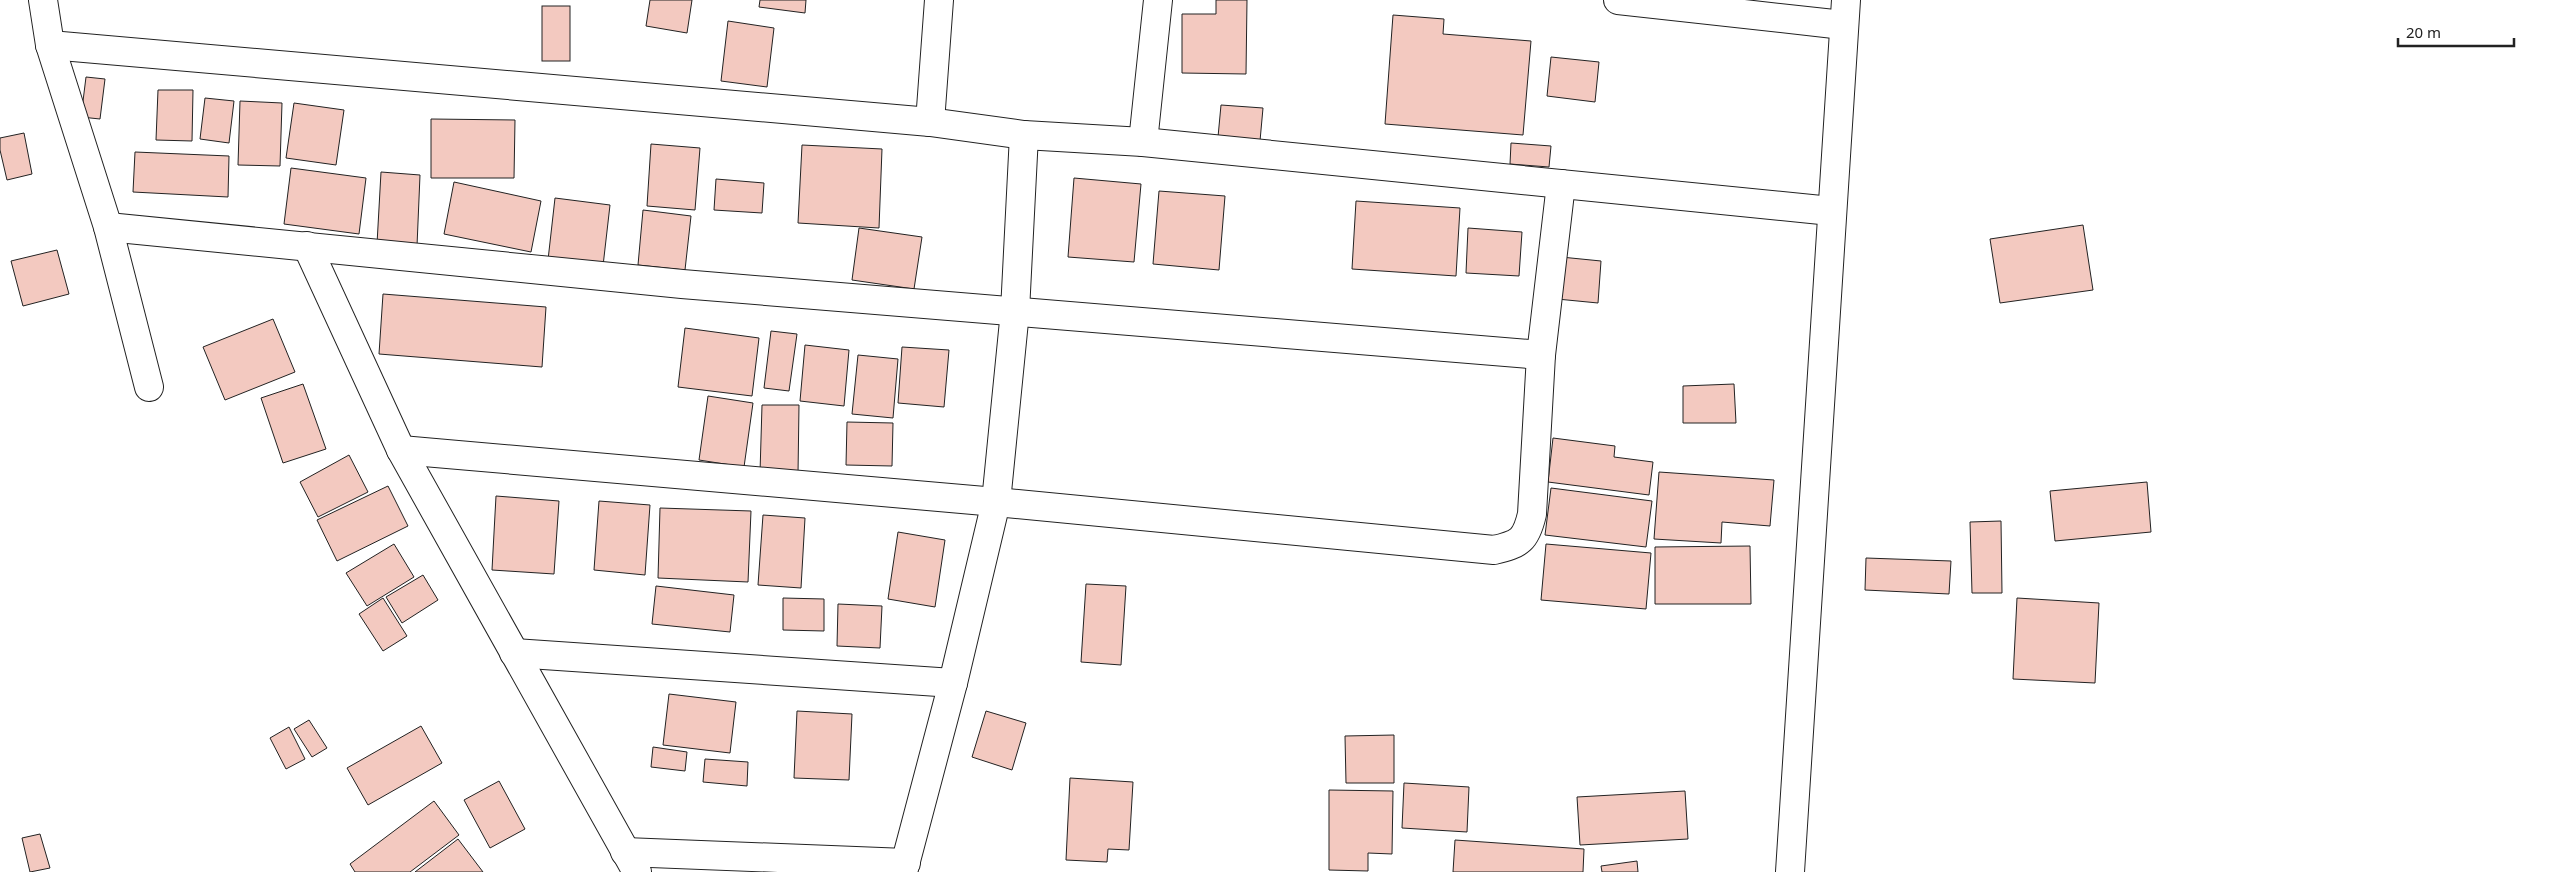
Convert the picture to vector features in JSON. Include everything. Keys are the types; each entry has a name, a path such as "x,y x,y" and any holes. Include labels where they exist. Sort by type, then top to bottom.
{"street":[{"path":"43,0 50,45 108,227 149,387"},
{"path":"930,122 938,0"},
{"path":"1143,142 1158,0"},
{"path":"1618,0 1844,12 1790,872"},
{"path":"50,45 930,122 1024,135 1143,142 1831,211"},
{"path":"307,246 401,450 631,862 904,868 953,683 996,502 1015,311 1024,135"},
{"path":"401,450 996,502 1494,550 1514,546 1528,533 1532,514 1541,355 1561,184"},
{"path":"108,227 682,284 1541,355"},
{"path":"514,653 953,683"}],"building":[{"path":"650,0 692,0 687,33 646,26"},
{"path":"760,0 806,0 805,13 759,7"},
{"path":"1216,0 1247,0 1246,74 1182,73 1182,14 1216,14"},
{"path":"542,6 570,6 570,61 542,61"},
{"path":"1393,15 1444,19 1443,34 1531,41 1523,135 1385,124"},
{"path":"728,21 774,28 767,87 721,81"},
{"path":"1551,57 1599,62 1595,102 1547,96"},
{"path":"86,77 105,79 100,119 81,117"},
{"path":"158,90 193,90 192,141 156,140"},
{"path":"205,98 234,101 229,143 200,139"},
{"path":"240,101 282,103 280,166 238,165"},
{"path":"294,103 344,110 336,165 286,158"},
{"path":"1221,105 1263,108 1260,141 1218,137"},
{"path":"431,119 515,120 514,178 431,178"},
{"path":"24,133 32,174 7,180 0,150 0,138"},
{"path":"1511,143 1551,146 1549,167 1510,164"},
{"path":"651,144 700,148 695,210 647,206"},
{"path":"802,145 882,149 879,228 798,223"},
{"path":"135,152 229,156 228,197 133,192"},
{"path":"291,168 366,178 359,234 284,224"},
{"path":"381,172 420,175 417,246 377,244"},
{"path":"1074,178 1141,184 1134,262 1068,257"},
{"path":"716,179 764,183 762,213 714,210"},
{"path":"454,182 541,201 531,252 444,234"},
{"path":"1159,191 1225,196 1219,270 1153,264"},
{"path":"555,198 610,205 603,266 548,260"},
{"path":"1356,201 1460,208 1456,276 1352,269"},
{"path":"643,210 691,216 685,270 638,265"},
{"path":"2083,225 2093,290 2000,303 1990,239"},
{"path":"859,228 922,237 914,289 852,280"},
{"path":"1468,228 1522,232 1519,276 1466,273"},
{"path":"57,250 69,294 23,306 11,261"},
{"path":"1561,257 1601,261 1598,303 1557,299"},
{"path":"383,294 546,307 542,367 379,354"},
{"path":"273,319 295,372 225,400 203,347"},
{"path":"685,328 759,338 752,396 678,387"},
{"path":"771,331 797,334 789,391 764,388"},
{"path":"805,345 849,350 844,406 800,401"},
{"path":"902,347 949,350 944,407 898,403"},
{"path":"858,355 898,359 893,418 852,414"},
{"path":"303,384 326,449 283,463 261,398"},
{"path":"1734,384 1736,423 1683,423 1683,386"},
{"path":"708,396 753,403 744,467 699,460"},
{"path":"762,405 799,405 798,474 760,473"},
{"path":"847,422 893,423 892,466 846,465"},
{"path":"1553,438 1615,446 1614,457 1653,462 1649,495 1548,482"},
{"path":"349,455 368,492 318,517 300,482"},
{"path":"1659,472 1774,480 1770,526 1722,522 1721,543 1654,539"},
{"path":"2147,482 2151,532 2055,541 2050,491"},
{"path":"388,486 408,526 337,561 317,520"},
{"path":"1551,488 1652,501 1646,547 1545,535"},
{"path":"496,496 559,501 554,574 492,570"},
{"path":"599,501 650,505 645,575 594,570"},
{"path":"660,508 751,511 748,582 658,578"},
{"path":"763,515 805,518 801,588 758,585"},
{"path":"2001,521 2002,593 1972,593 1970,522"},
{"path":"898,532 945,540 935,607 888,599"},
{"path":"394,544 414,577 367,606 346,573"},
{"path":"1546,544 1651,553 1646,609 1541,600"},
{"path":"1750,546 1751,604 1655,604 1655,547"},
{"path":"1866,558 1951,561 1949,594 1865,590"},
{"path":"423,575 438,600 402,623 386,597"},
{"path":"1086,584 1126,586 1121,665 1081,662"},
{"path":"656,586 734,595 730,632 652,624"},
{"path":"383,598 407,636 383,651 359,614"},
{"path":"783,598 824,599 824,631 783,630"},
{"path":"2017,598 2099,603 2095,683 2013,679"},
{"path":"838,604 882,606 880,648 837,646"},
{"path":"669,694 736,702 730,753 663,745"},
{"path":"797,711 852,714 849,780 794,778"},
{"path":"986,711 1026,723 1012,770 972,757"},
{"path":"309,720 327,748 312,757 294,729"},
{"path":"421,726 442,763 368,805 347,768"},
{"path":"289,727 305,759 286,769 270,738"},
{"path":"1394,735 1394,783 1346,783 1345,736"},
{"path":"653,747 687,752 685,771 651,767"},
{"path":"705,759 748,762 747,786 703,782"},
{"path":"1070,778 1133,782 1129,850 1108,849 1107,862 1066,860"},
{"path":"499,781 525,829 490,848 464,800"},
{"path":"1404,783 1469,787 1467,832 1402,828"},
{"path":"1329,790 1393,791 1392,854 1368,853 1368,871 1329,870"},
{"path":"1685,791 1688,839 1580,845 1577,797"},
{"path":"434,801 459,835 410,872 355,872 350,864"},
{"path":"40,834 50,868 30,872 22,838"},
{"path":"458,839 483,872 415,872"},
{"path":"1455,840 1584,849 1583,872 1453,872"},
{"path":"1637,861 1638,872 1602,872 1601,866"}]}
